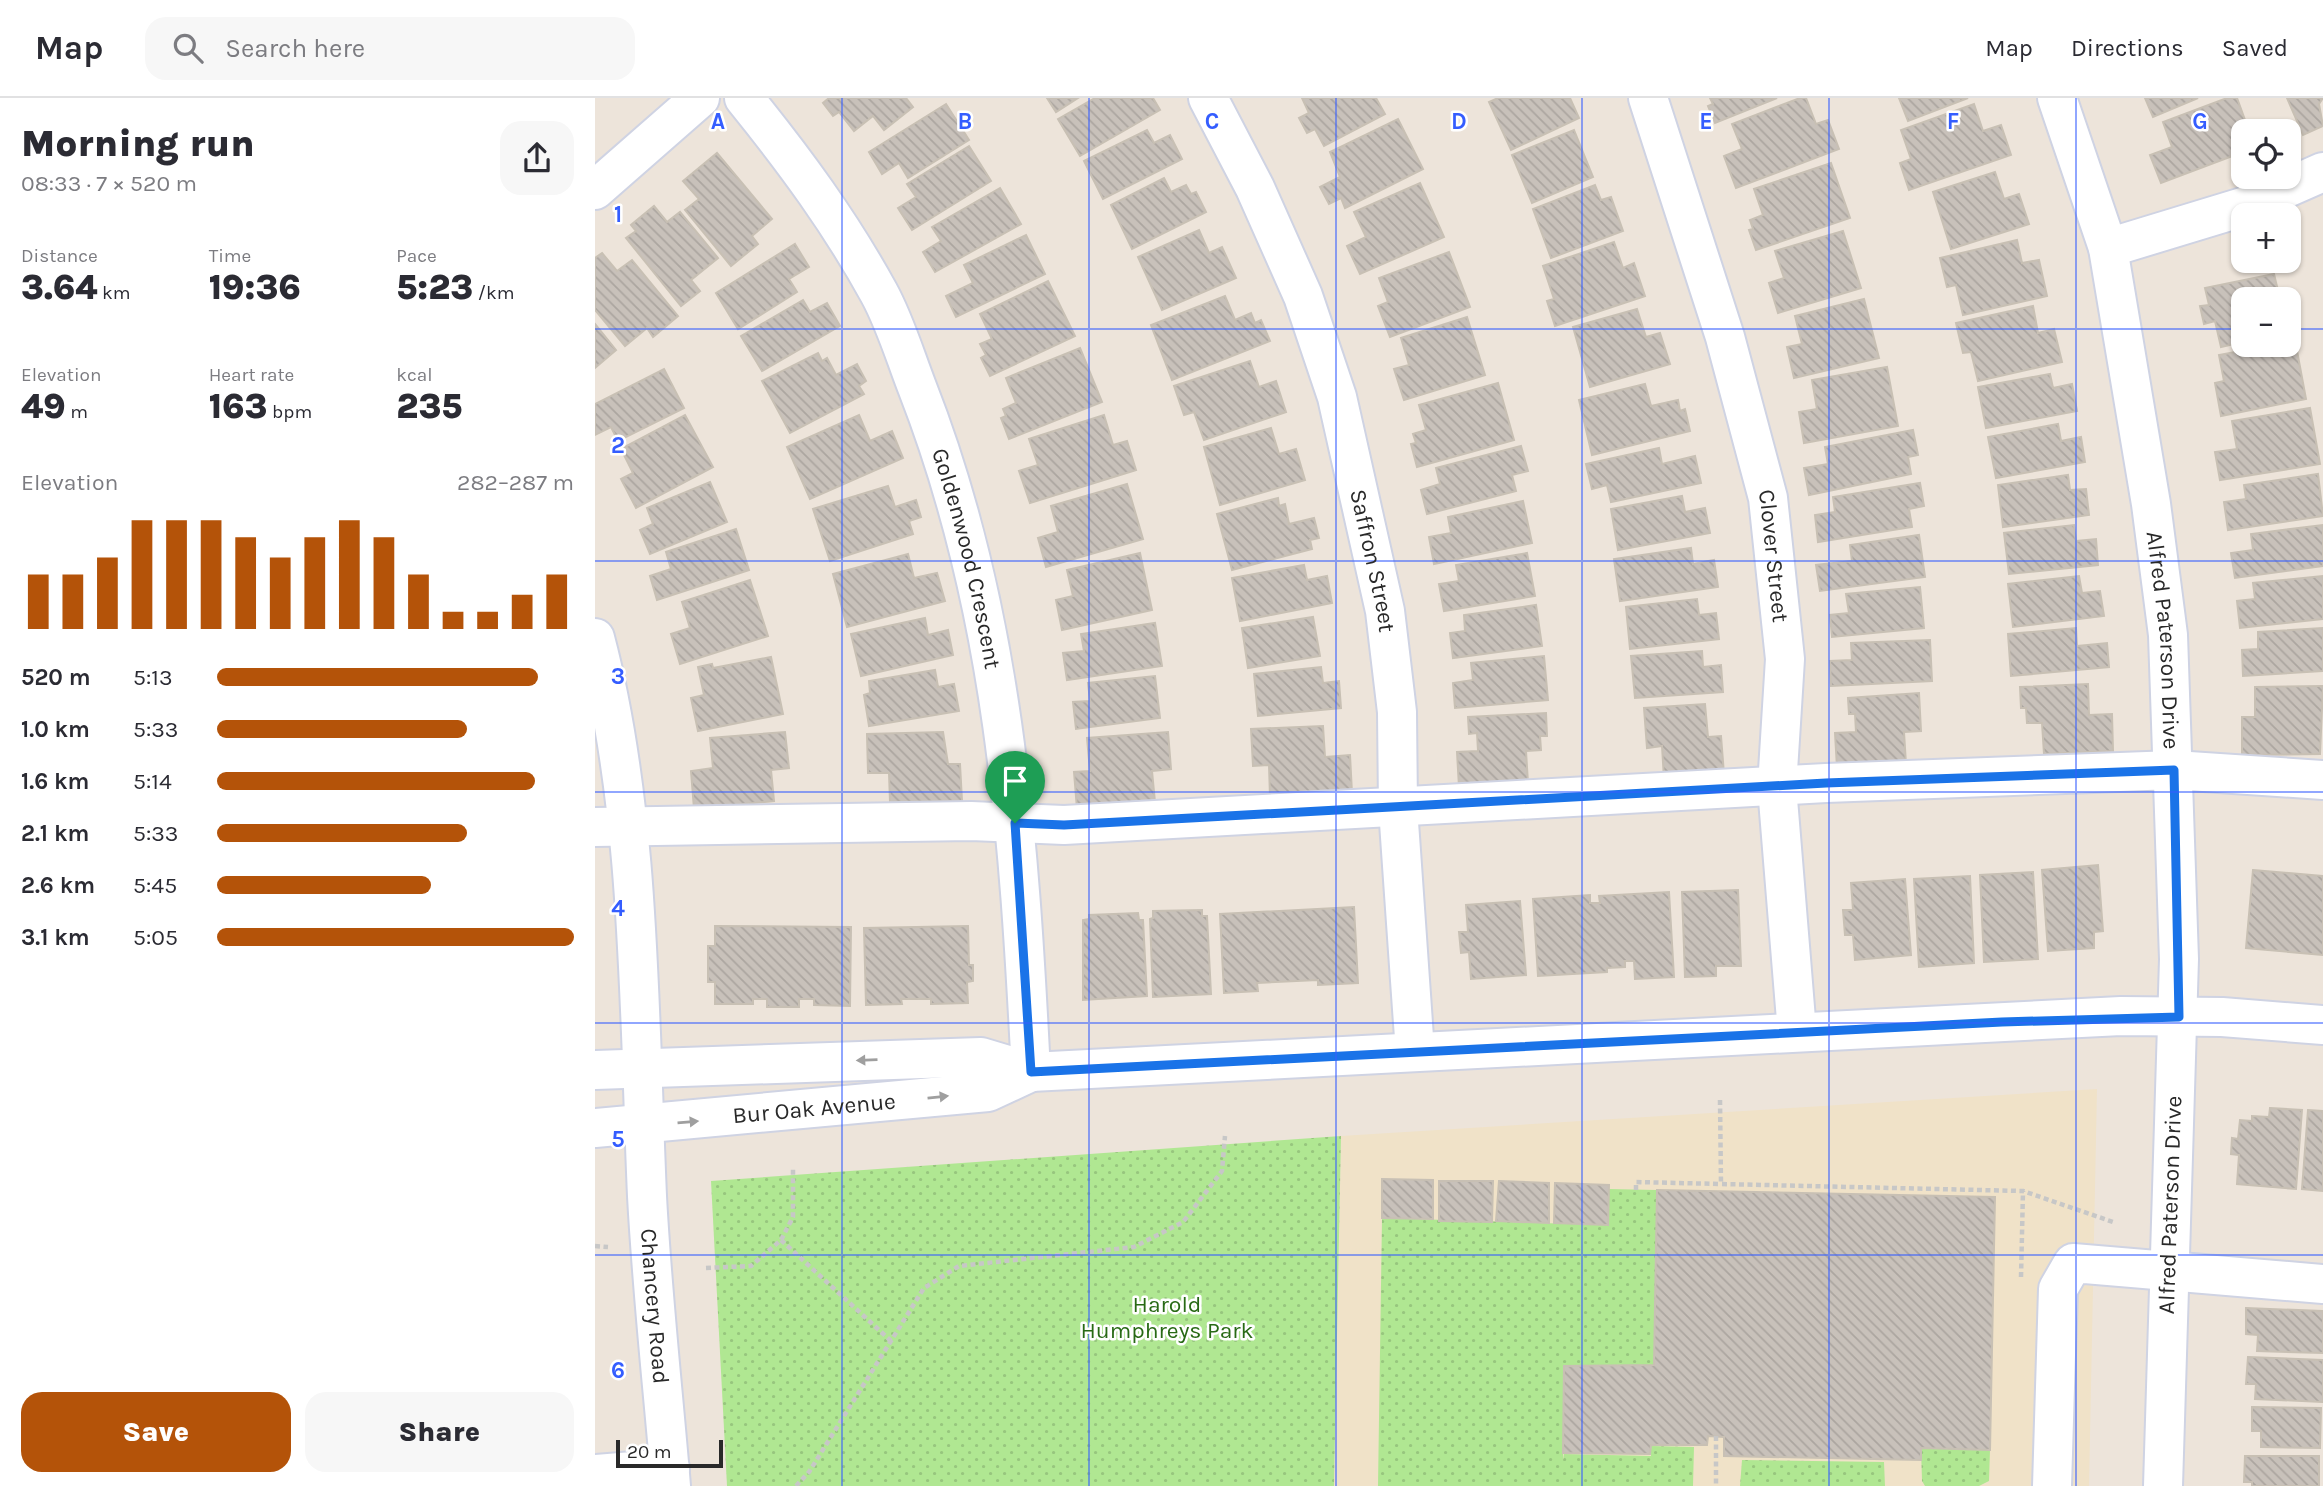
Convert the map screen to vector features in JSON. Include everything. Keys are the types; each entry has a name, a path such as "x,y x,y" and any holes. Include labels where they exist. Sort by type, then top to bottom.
{"street":[{"path":"595,190 700,98"},
{"name":"Goldenwood Crescent","path":"744,98 808,177 881,296 932,427 971,552 1001,701 1015,823 1031,1072"},
{"name":"Saffron Street","path":"1208,98 1255,188 1303,296 1337,397 1385,611 1397,712 1398,808 1415,1052"},
{"name":"Clover Street","path":"1648,98 1725,337 1768,498 1785,659 1777,787 1797,1032"},
{"name":"Alfred Paterson Drive","path":"2057,98 2108,248 2151,504 2168,635 2174,770 2179,1017 2173,1088 2163,1486"},
{"path":"2108,248 2246,206 2323,172"},
{"name":"Chancery Road","path":"595,638 605,677 611,826 643,1068 647,1198 671,1477"},
{"path":"611,826 1015,823 1064,825 1777,787 2174,770 2323,780"},
{"name":"Bur Oak Avenue","path":"595,1070 981,1057 1031,1072 2121,1016 2323,1025"},
{"name":"Bur Oak Avenue","path":"595,1128 988,1092 1031,1072"},
{"path":"2052,1486 2058,1289 2073,1263 2323,1284"},
{"path":"595,1474 671,1477"}],"path":[{"path":"1720,1100 1721,1184"},
{"path":"796,1486 809,1472 924,1288 959,1266 1134,1247 1183,1222 1222,1171 1225,1136"},
{"path":"706,1268 751,1266 781,1240 793,1217 793,1167"},
{"path":"1636,1190 1636,1182 2023,1191 2116,1223"},
{"path":"781,1240 891,1341"},
{"path":"595,1246 608,1247"},
{"path":"1716,1436 1716,1486"}],"shaded area":[{"path":"2097,1089 2089,1486 1334,1486 1341,1136"}],"green space":[{"name":"Harold Humphreys Park","path":"1341,1136 1334,1486 727,1486 711,1181"},
{"path":"1609,1189 1657,1190 1654,1365 1565,1366 1563,1460 1564,1454 1651,1456 1651,1446 1694,1447 1693,1486 1378,1486 1382,1218 1608,1225"},
{"path":"1921,1448 1990,1450 1989,1481 1979,1486 1925,1486 1922,1481"},
{"path":"1742,1460 1884,1462 1885,1486 1740,1486"}],"building":[{"path":"829,98 906,98 913,107 884,130 873,116 854,131 839,112 833,116 823,103"},
{"path":"1047,98 1078,98 1056,112"},
{"path":"1095,98 1153,98 1160,110 1080,156 1058,119"},
{"path":"1302,98 1376,98 1385,114 1324,146 1315,129 1307,133 1299,118 1309,113"},
{"path":"1498,98 1570,98 1579,118 1511,150 1489,102"},
{"path":"1710,98 1777,98 1715,123 1708,106 1713,104"},
{"path":"1806,98 1816,124 1828,120 1839,149 1736,188 1724,156 1742,149 1732,124"},
{"path":"1899,98 1968,98 1908,121"},
{"path":"2145,98 2198,98 2153,117"},
{"path":"2227,98 2237,98 2245,119 2231,119 2231,157 2161,183 2150,155 2172,147 2163,122"},
{"path":"2287,98 2323,98 2319,104 2323,126 2303,135 2301,119 2296,119"},
{"path":"946,104 969,140 908,178 899,163 882,174 869,152"},
{"path":"1974,104 1983,131 2001,125 2011,155 1909,190 1900,163 1911,159 1901,130"},
{"path":"1398,119 1423,169 1345,208 1341,198 1329,204 1320,187 1340,177 1330,152"},
{"path":"1147,130 1154,143 1170,135 1182,159 1103,199 1084,161"},
{"path":"1574,130 1593,177 1532,203 1512,155"},
{"path":"969,146 991,181 912,230 898,208 916,197 907,184"},
{"path":"717,153 772,219 752,236 758,244 731,266 685,210 699,199 683,181"},
{"path":"1831,163 1850,218 1756,250 1749,230 1753,229 1750,220 1763,215 1754,189"},
{"path":"1995,172 2004,199 2019,194 2029,224 1951,249 1933,192"},
{"path":"1164,178 1171,192 1186,185 1191,194 1196,192 1206,212 1132,249 1111,205"},
{"path":"1420,183 1444,237 1360,274 1347,246 1366,237 1354,212"},
{"path":"1595,185 1601,200 1611,197 1623,231 1551,258 1533,209"},
{"path":"1000,188 1021,224 935,272 923,252 941,241 932,227"},
{"path":"654,206 667,222 680,212 718,258 691,280 700,291 681,306 626,238 636,231 631,225"},
{"path":"1199,230 1209,253 1222,247 1236,278 1162,310 1138,257"},
{"path":"1843,231 1861,288 1778,313 1769,283 1784,278 1775,251"},
{"path":"1026,235 1045,274 956,317 946,296 973,283 964,265"},
{"path":"2017,240 2022,263 2039,260 2047,296 1963,315 1956,285 1947,287 1940,258"},
{"path":"1614,242 1623,268 1634,263 1645,296 1555,326 1547,301 1554,299 1543,266"},
{"path":"795,244 809,267 789,279 797,292 738,329 716,293"},
{"path":"1449,252 1470,307 1390,337 1378,306 1388,302 1379,278"},
{"path":"602,253 617,271 632,260 678,316 653,337 647,328 625,346 595,310 595,258"},
{"path":"2274,274 2277,287 2231,287 2231,345 2221,347 2215,321 2204,324 2200,306 2209,305 2205,288"},
{"path":"1048,281 1075,336 990,376 981,358 986,355 980,344 992,339 980,314"},
{"path":"1225,296 1235,320 1251,313 1255,323 1261,320 1270,341 1172,380 1151,325"},
{"path":"1864,299 1879,358 1794,378 1787,347 1802,344 1795,316"},
{"path":"803,300 810,312 827,303 840,326 762,371 741,336"},
{"path":"2033,306 2038,333 2054,329 2062,362 1978,381 1971,352 1963,353 1956,323"},
{"path":"1637,309 1646,337 1660,333 1670,364 1590,387 1573,327"},
{"path":"1467,317 1485,375 1404,400 1394,369 1409,365 1401,338"},
{"path":"595,324 616,350 595,368"},
{"path":"1080,348 1102,402 1009,439 1001,418 1006,416 1003,409 1016,403 1006,378"},
{"path":"818,353 822,361 827,358 836,375 857,364 866,381 859,386 864,394 790,433 762,381"},
{"path":"2231,353 2231,357 2298,357 2306,399 2221,416 2215,383 2224,381 2219,355"},
{"path":"1250,361 1259,387 1276,381 1286,412 1204,440 1194,412 1184,415 1174,386"},
{"path":"1887,367 1898,426 1804,443 1799,412 1817,409 1812,380"},
{"path":"664,369 684,408 618,441 611,427 595,435 595,404"},
{"path":"2050,374 2053,388 2072,384 2077,411 1986,428 1978,387"},
{"path":"1498,383 1514,440 1417,467 1411,444 1416,443 1413,434 1426,430 1419,405"},
{"path":"1645,384 1651,406 1678,400 1680,411 1685,409 1690,431 1592,455 1579,400"},
{"path":"2310,408 2320,464 2220,480 2215,452 2237,449 2232,421"},
{"path":"685,415 713,467 636,508 621,479 633,473 621,449"},
{"path":"859,415 870,441 892,431 903,458 810,499 787,447"},
{"path":"1104,415 1113,445 1127,441 1136,470 1030,503 1019,471 1038,465 1029,439"},
{"path":"2058,424 2061,441 2081,437 2085,462 1996,478 1988,437"},
{"path":"1271,428 1279,454 1296,449 1305,480 1220,505 1204,447"},
{"path":"1913,430 1918,455 1908,457 1911,474 1809,495 1804,468 1828,464 1825,447"},
{"path":"1521,446 1528,471 1512,475 1516,491 1427,514 1421,490 1440,484 1436,468"},
{"path":"1659,448 1662,464 1695,456 1701,483 1611,502 1607,485 1592,489 1586,464"},
{"path":"2318,474 2323,516 2228,530 2224,502 2246,499 2244,485"},
{"path":"2068,475 2070,490 2086,489 2089,515 2003,527 1998,485"},
{"path":"710,482 727,522 650,554 640,530 653,524 647,508"},
{"path":"1920,483 1924,506 1909,509 1912,527 1818,542 1815,515 1835,512 1833,497"},
{"path":"1127,484 1143,539 1046,567 1038,538 1058,532 1051,506"},
{"path":"888,486 895,507 916,500 921,517 909,521 913,534 830,561 813,509"},
{"path":"1682,496 1685,512 1705,508 1710,533 1618,550 1611,509"},
{"path":"1278,498 1279,506 1285,504 1289,524 1314,518 1319,538 1310,540 1312,549 1232,570 1217,514"},
{"path":"1523,501 1532,543 1434,564 1429,537 1451,533 1448,517"},
{"path":"2074,525 2076,541 2096,539 2098,565 2009,574 2004,533"},
{"path":"2323,525 2323,566 2235,578 2231,553 2253,550 2251,534"},
{"path":"736,529 749,570 657,600 650,576 671,569 666,552"},
{"path":"1919,535 1925,577 1820,591 1816,565 1852,561 1850,545"},
{"path":"1691,548 1693,564 1714,560 1718,587 1620,601 1614,559"},
{"path":"1140,553 1152,610 1062,630 1056,600 1073,596 1067,570"},
{"path":"1527,553 1535,596 1444,611 1439,584 1459,581 1456,565"},
{"path":"908,554 914,578 937,573 945,601 847,627 833,574"},
{"path":"1304,565 1307,580 1327,576 1332,603 1240,621 1232,578"},
{"path":"2079,576 2082,593 2100,591 2104,616 2013,627 2008,584"},
{"path":"2323,576 2323,619 2240,628 2237,601 2255,599 2253,583"},
{"path":"750,580 768,636 680,664 671,634 690,628 682,602"},
{"path":"1920,587 1924,628 1832,637 1830,615 1849,613 1846,594"},
{"path":"1697,599 1699,615 1716,613 1719,639 1630,649 1626,607"},
{"path":"1536,605 1542,646 1453,658 1450,633 1465,631 1464,615"},
{"path":"1313,617 1320,656 1248,668 1242,628"},
{"path":"925,618 928,635 948,630 953,655 861,676 851,634"},
{"path":"1155,623 1162,666 1067,680 1063,653 1084,651 1081,634"},
{"path":"2076,628 2077,646 2107,643 2109,667 2011,676 2008,634"},
{"path":"2323,628 2323,671 2243,676 2242,650 2258,649 2258,632"},
{"path":"1930,640 1932,681 1831,686 1830,661 1852,660 1851,643"},
{"path":"1702,651 1703,667 1721,665 1723,692 1635,698 1631,656"},
{"path":"1544,656 1548,700 1455,708 1453,683 1473,680 1471,663"},
{"path":"771,657 783,714 698,731 691,698 704,695 698,667 712,664 713,668"},
{"path":"1321,667 1323,683 1339,681 1341,708 1258,716 1254,674"},
{"path":"935,670 938,687 954,684 959,711 869,726 864,695 870,693 869,681"},
{"path":"1155,676 1160,718 1076,729 1073,702 1090,701 1088,683"},
{"path":"2088,684 2089,715 2112,714 2113,751 2044,754 2042,723 2027,723 2026,708 2021,708 2020,687"},
{"path":"2323,686 2320,754 2242,755 2242,717 2255,717 2255,687"},
{"path":"1919,693 1921,731 1904,732 1906,764 1837,768 1835,733 1856,732 1855,714 1849,714 1848,698"},
{"path":"1705,704 1708,737 1721,736 1724,774 1664,779 1662,746 1647,748 1644,708"},
{"path":"1546,713 1547,736 1540,736 1541,750 1526,751 1528,783 1459,787 1457,752 1478,751 1477,733 1469,734 1468,717"},
{"path":"1323,726 1325,757 1350,755 1352,793 1270,797 1269,765 1253,766 1251,729"},
{"path":"785,732 789,768 771,770 774,801 694,809 691,771 713,768 710,738"},
{"path":"943,732 948,764 960,764 962,801 890,802 889,773 868,773 867,734"},
{"path":"1168,732 1171,769 1152,771 1155,802 1077,809 1074,772 1090,771 1087,738"},
{"path":"2098,865 2103,931 2094,932 2094,948 2048,951 2042,870"},
{"path":"2253,870 2323,876 2323,955 2246,948"},
{"path":"2033,872 2038,959 1984,962 1980,875"},
{"path":"1970,876 1974,963 1919,967 1914,879"},
{"path":"1905,879 1911,955 1855,960 1853,935 1845,935 1843,910 1853,910 1851,883"},
{"path":"1738,890 1741,966 1716,966 1716,976 1685,977 1682,892"},
{"path":"1669,892 1674,977 1635,979 1634,961 1625,961 1625,967 1607,968 1607,972 1538,976 1533,899 1590,895 1590,903 1600,903 1599,896"},
{"path":"1520,901 1526,975 1471,979 1469,952 1461,953 1459,932 1468,932 1466,905"},
{"path":"1354,907 1358,983 1318,985 1318,980 1257,983 1258,991 1224,993 1220,914"},
{"path":"1202,910 1202,916 1207,916 1211,994 1153,997 1150,919 1153,918 1153,911"},
{"path":"1138,913 1139,920 1143,920 1147,996 1083,1000 1083,920 1089,919 1089,915"},
{"path":"715,926 851,927 850,1006 814,1005 814,999 799,999 799,1007 767,1007 767,999 753,999 753,1004 715,1004 715,982 708,982 708,946 715,946"},
{"path":"968,926 969,965 973,965 973,981 967,982 968,1003 931,1004 931,999 901,999 902,1004 866,1005 864,928"},
{"path":"2270,1108 2302,1110 2296,1189 2237,1184 2239,1155 2231,1154 2232,1138 2238,1139 2240,1120 2252,1121 2252,1116 2269,1117"},
{"path":"2308,1110 2323,1111 2323,1191 2302,1189"},
{"path":"1382,1179 1433,1180 1433,1219 1382,1218"},
{"path":"1439,1181 1493,1181 1492,1222 1439,1221"},
{"path":"1499,1181 1549,1183 1549,1223 1496,1221"},
{"path":"1555,1183 1609,1185 1608,1225 1554,1223"},
{"path":"1657,1190 1995,1197 1990,1450 1921,1448 1921,1460 1724,1456 1724,1437 1708,1436 1707,1445 1651,1445 1650,1454 1563,1453 1564,1366 1654,1365"},
{"path":"2246,1308 2323,1311 2323,1353 2257,1351 2258,1335 2246,1334"},
{"path":"2248,1357 2323,1360 2323,1402 2255,1399 2256,1384 2246,1384"},
{"path":"2252,1407 2321,1408 2320,1448 2261,1447 2261,1431 2252,1431"},
{"path":"2245,1456 2319,1456 2319,1486 2252,1486 2252,1482 2244,1482"}],"route":[{"path":"2174,770 2179,1017 2121,1016 1031,1072 1015,823 1064,825 1826,783 2174,770"}]}
